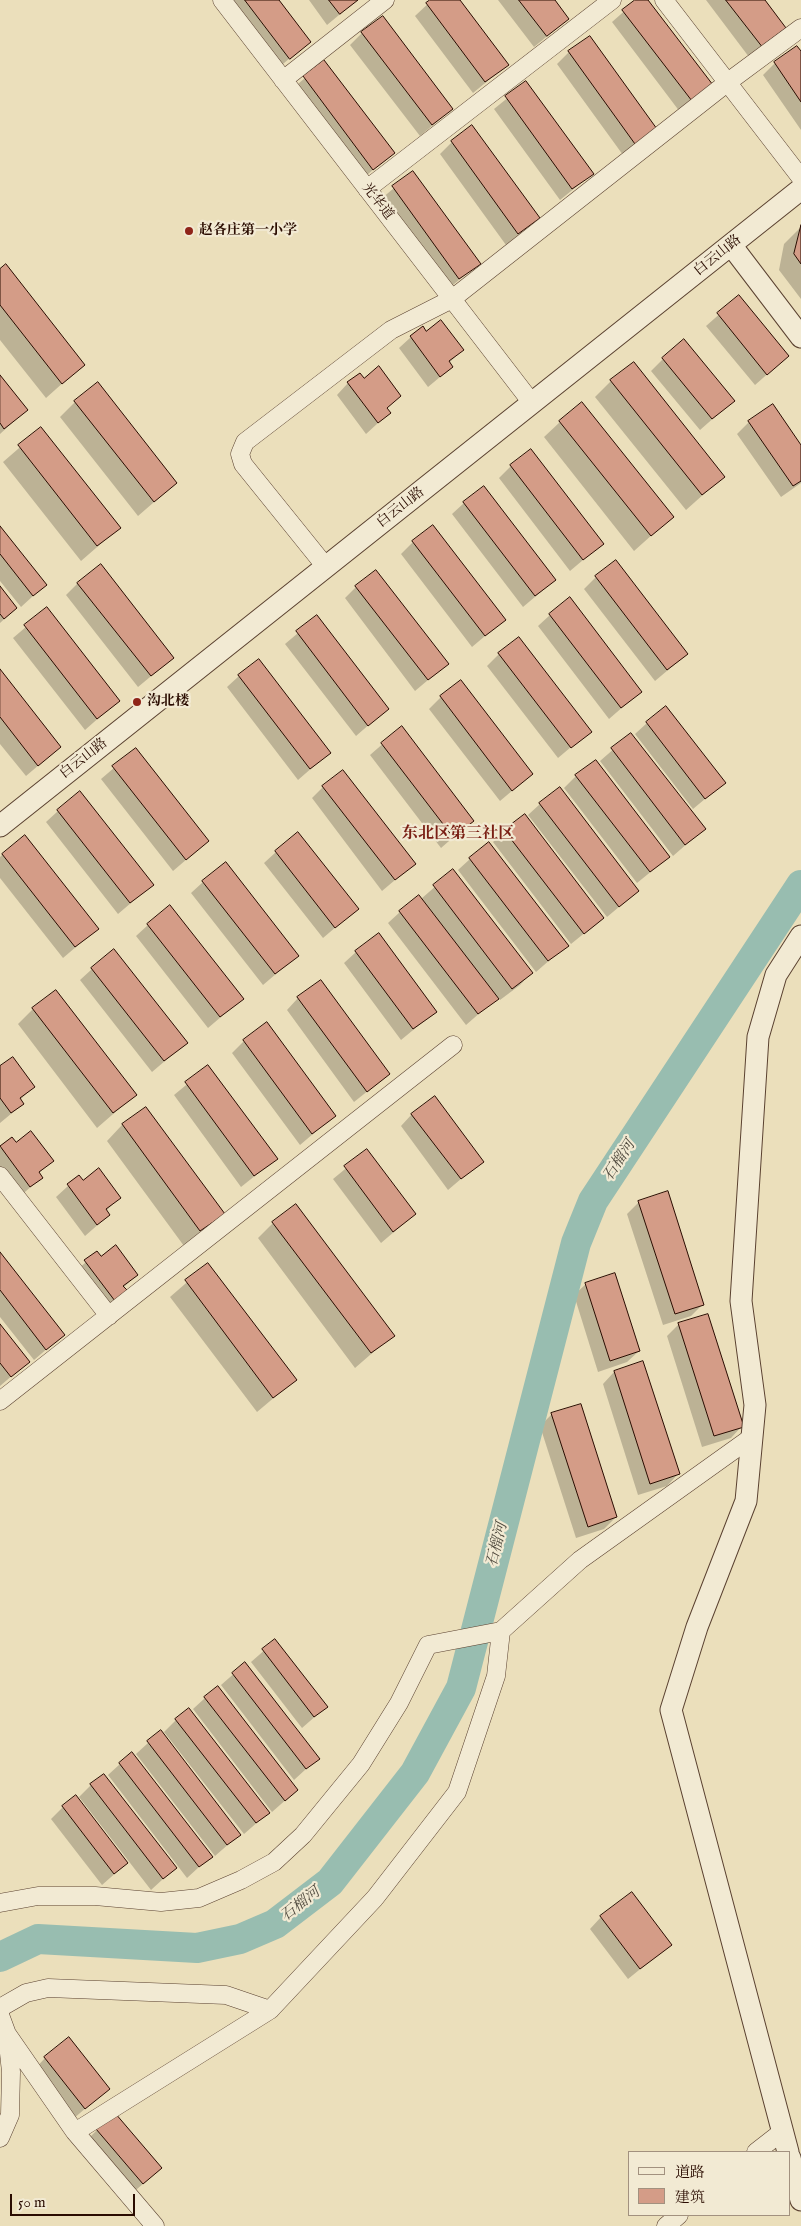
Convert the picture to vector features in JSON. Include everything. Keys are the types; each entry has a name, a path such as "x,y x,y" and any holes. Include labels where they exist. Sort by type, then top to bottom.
{"street":[{"name":"光华道","path":"222,0 532,403"},
{"path":"283,80 385,0"},
{"path":"367,189 612,0"},
{"path":"664,0 801,178"},
{"path":"326,567 243,464 240,454 245,442 391,330 452,299 728,82 801,28"},
{"name":"白云山路","path":"0,826 801,189"},
{"path":"731,245 801,337"},
{"path":"788,2151 671,1710 697,1627 746,1501 755,1405 741,1301 758,1037 776,975 801,936"},
{"path":"0,1401 453,1045"},
{"path":"0,1176 109,1316"},
{"path":"0,1903 38,1896 95,1896 161,1902 200,1898 241,1880 266,1866 303,1834 361,1764 399,1703 428,1645 498,1632 580,1560 752,1438"},
{"path":"75,2132 270,2010 375,1898 457,1792 496,1676 498,1632"},
{"path":"0,2008 26,1993 48,1988 226,1995 270,2010"},
{"path":"0,2015 7,2034 11,2072 10,2115 0,2138"},
{"path":"7,2034 75,2132 155,2226"},
{"path":"757,2151 782,2131"},
{"path":"791,2162 801,2200"},
{"path":"666,2226 678,2216"}],"building":[{"path":"245,0 279,0 311,42 290,59"},
{"path":"329,0 358,0 340,14"},
{"path":"430,0 460,0 509,65 485,82 426,3"},
{"path":"519,0 555,0 569,19 547,36"},
{"path":"635,0 648,0 713,85 692,101 622,10"},
{"path":"726,0 765,0 786,28 762,46"},
{"path":"383,16 453,109 432,125 361,32"},
{"path":"590,36 657,129 635,144 568,51"},
{"path":"797,46 801,51 801,102 774,62"},
{"path":"324,60 395,153 373,170 303,76"},
{"path":"526,81 594,174 572,189 505,96"},
{"path":"472,125 540,218 518,234 451,141"},
{"path":"413,171 481,264 459,279 392,186"},
{"path":"801,225 801,264 794,254"},
{"path":"6,264 85,365 62,384 0,305 0,269"},
{"path":"739,295 789,356 767,375 717,313"},
{"path":"441,320 464,350 449,361 453,367 440,377 410,336 423,326 426,331"},
{"path":"684,339 735,401 712,419 662,358"},
{"path":"634,362 725,477 702,495 610,380"},
{"path":"379,366 401,396 387,408 391,413 378,423 347,382 360,373 364,378"},
{"path":"0,375 28,410 4,429 0,423"},
{"path":"98,382 177,483 154,502 74,401"},
{"path":"582,402 674,517 651,536 559,421"},
{"path":"773,404 801,445 801,481 793,486 748,421"},
{"path":"41,427 121,528 97,546 18,445"},
{"path":"531,449 604,544 583,560 510,465"},
{"path":"484,486 556,580 535,596 463,502"},
{"path":"433,525 506,620 485,636 412,541"},
{"path":"0,526 47,585 33,596 0,554"},
{"path":"616,560 688,654 667,670 595,576"},
{"path":"101,564 174,658 151,676 77,583"},
{"path":"376,570 449,664 428,680 355,586"},
{"path":"0,586 17,608 4,619 0,614"},
{"path":"570,597 642,692 621,708 549,614"},
{"path":"47,607 120,701 97,719 24,625"},
{"path":"317,615 389,709 368,726 296,631"},
{"path":"519,637 592,732 571,748 498,653"},
{"path":"259,659 331,753 310,769 238,675"},
{"path":"0,669 61,747 38,766 0,717"},
{"path":"461,680 533,774 512,791 440,696"},
{"path":"666,706 726,783 705,799 646,722"},
{"path":"402,726 474,821 453,837 381,743"},
{"path":"631,733 706,829 685,845 611,748"},
{"path":"136,748 209,841 186,860 112,766"},
{"path":"596,760 670,857 650,872 575,775"},
{"path":"343,770 416,864 395,880 322,786"},
{"path":"560,787 639,891 619,907 539,803"},
{"path":"80,791 154,885 130,903 57,810"},
{"path":"525,814 604,918 584,934 504,830"},
{"path":"298,832 359,909 335,928 275,851"},
{"path":"25,835 99,929 75,947 2,854"},
{"path":"489,842 569,946 548,961 469,858"},
{"path":"226,862 299,956 275,974 202,881"},
{"path":"453,869 533,973 512,989 433,885"},
{"path":"419,895 499,999 478,1014 399,911"},
{"path":"170,905 244,999 220,1017 147,924"},
{"path":"379,933 437,1012 413,1029 355,951"},
{"path":"114,949 188,1043 164,1061 91,968"},
{"path":"321,980 390,1074 367,1092 297,997"},
{"path":"56,990 137,1095 113,1113 32,1008"},
{"path":"267,1022 336,1116 312,1134 243,1040"},
{"path":"13,1057 35,1087 20,1098 24,1104 11,1113 0,1098 0,1066"},
{"path":"208,1065 278,1159 254,1176 185,1082"},
{"path":"435,1096 484,1162 461,1179 411,1114"},
{"path":"146,1107 225,1214 200,1231 122,1124"},
{"path":"31,1131 54,1161 39,1172 43,1178 30,1187 0,1146 12,1137 16,1142"},
{"path":"367,1149 416,1214 393,1232 344,1166"},
{"path":"99,1168 121,1198 106,1209 110,1215 97,1225 67,1184 79,1175 83,1180"},
{"path":"668,1191 704,1305 675,1314 638,1201"},
{"path":"296,1204 395,1336 371,1353 272,1222"},
{"path":"116,1245 138,1275 123,1286 128,1291 115,1301 84,1260 97,1251 101,1256"},
{"path":"0,1252 65,1335 46,1350 0,1290"},
{"path":"208,1263 297,1380 273,1398 185,1280"},
{"path":"615,1273 640,1351 610,1361 585,1283"},
{"path":"708,1314 744,1427 714,1436 678,1323"},
{"path":"0,1324 30,1362 11,1377 0,1363"},
{"path":"643,1361 680,1474 650,1484 614,1371"},
{"path":"581,1404 617,1517 588,1527 551,1413"},
{"path":"275,1639 328,1707 314,1717 262,1649"},
{"path":"245,1662 320,1759 306,1769 232,1673"},
{"path":"218,1686 298,1790 285,1801 204,1697"},
{"path":"189,1708 270,1813 256,1823 175,1719"},
{"path":"161,1730 241,1835 227,1845 147,1741"},
{"path":"132,1752 213,1857 199,1867 119,1763"},
{"path":"104,1774 177,1868 163,1879 90,1784"},
{"path":"76,1795 128,1863 114,1874 62,1806"},
{"path":"632,1892 672,1945 640,1969 600,1916"},
{"path":"69,2037 110,2089 85,2109 44,2057"},
{"path":"115,2113 162,2168 143,2184 96,2129"}],"waterway":[{"name":"石榴河","path":"0,1957 38,1939 197,1948 240,1939 275,1924 330,1882 415,1773 461,1688 576,1243 593,1201 801,885"}],"place":[{"name":"赵各庄第一小学","path":"189,231"},
{"name":"沟北楼","path":"137,702"}],"district":[{"name":"东北区第三社区","path":"458,835"}]}
